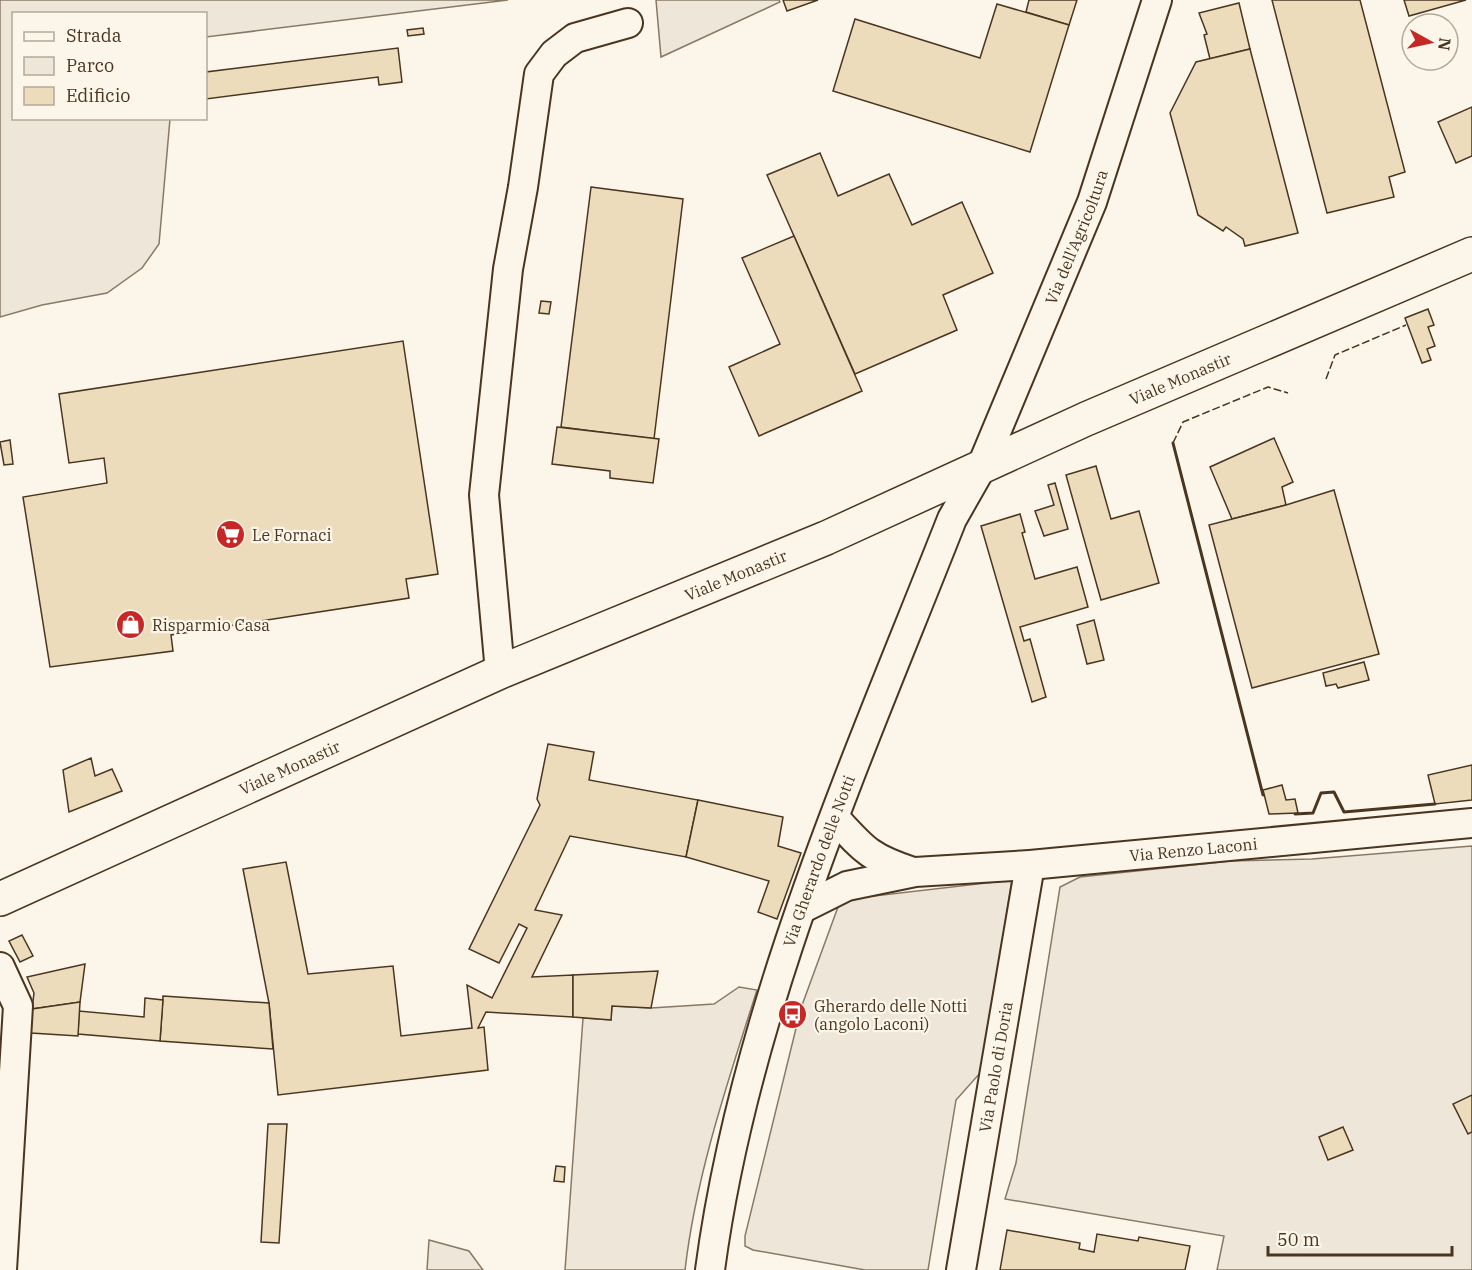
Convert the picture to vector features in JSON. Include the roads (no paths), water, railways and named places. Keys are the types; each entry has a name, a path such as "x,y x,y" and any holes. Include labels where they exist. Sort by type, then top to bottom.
{"main road":[{"name":"Viale Monastir","path":"0,899 500,672 826,538 1086,420 1472,254"}],"street":[{"name":"Via dell'Agricoltura","path":"981,468 1092,202 1157,0"},
{"path":"500,672 484,495 508,268 523,187 539,74 554,54 575,38 628,24"},
{"name":"Via Gherardo delle Notti","path":"710,1270 719,1203 751,1070 791,935 952,519 981,468"},
{"name":"Via Renzo Laconi","path":"835,818 866,853 888,864 915,872"},
{"name":"Via Renzo Laconi","path":"803,908 847,886 915,872 1030,865 1472,823"},
{"name":"Via Paolo di Doria","path":"961,1270 1030,865"},
{"path":"0,967 18,1006 2,1270"}],"place":[{"name":"Le Fornaci","path":"231,535"},
{"name":"Risparmio Casa","path":"131,625"},
{"name":"Gherardo delle Notti (angolo Laconi)","path":"793,1015"}]}
